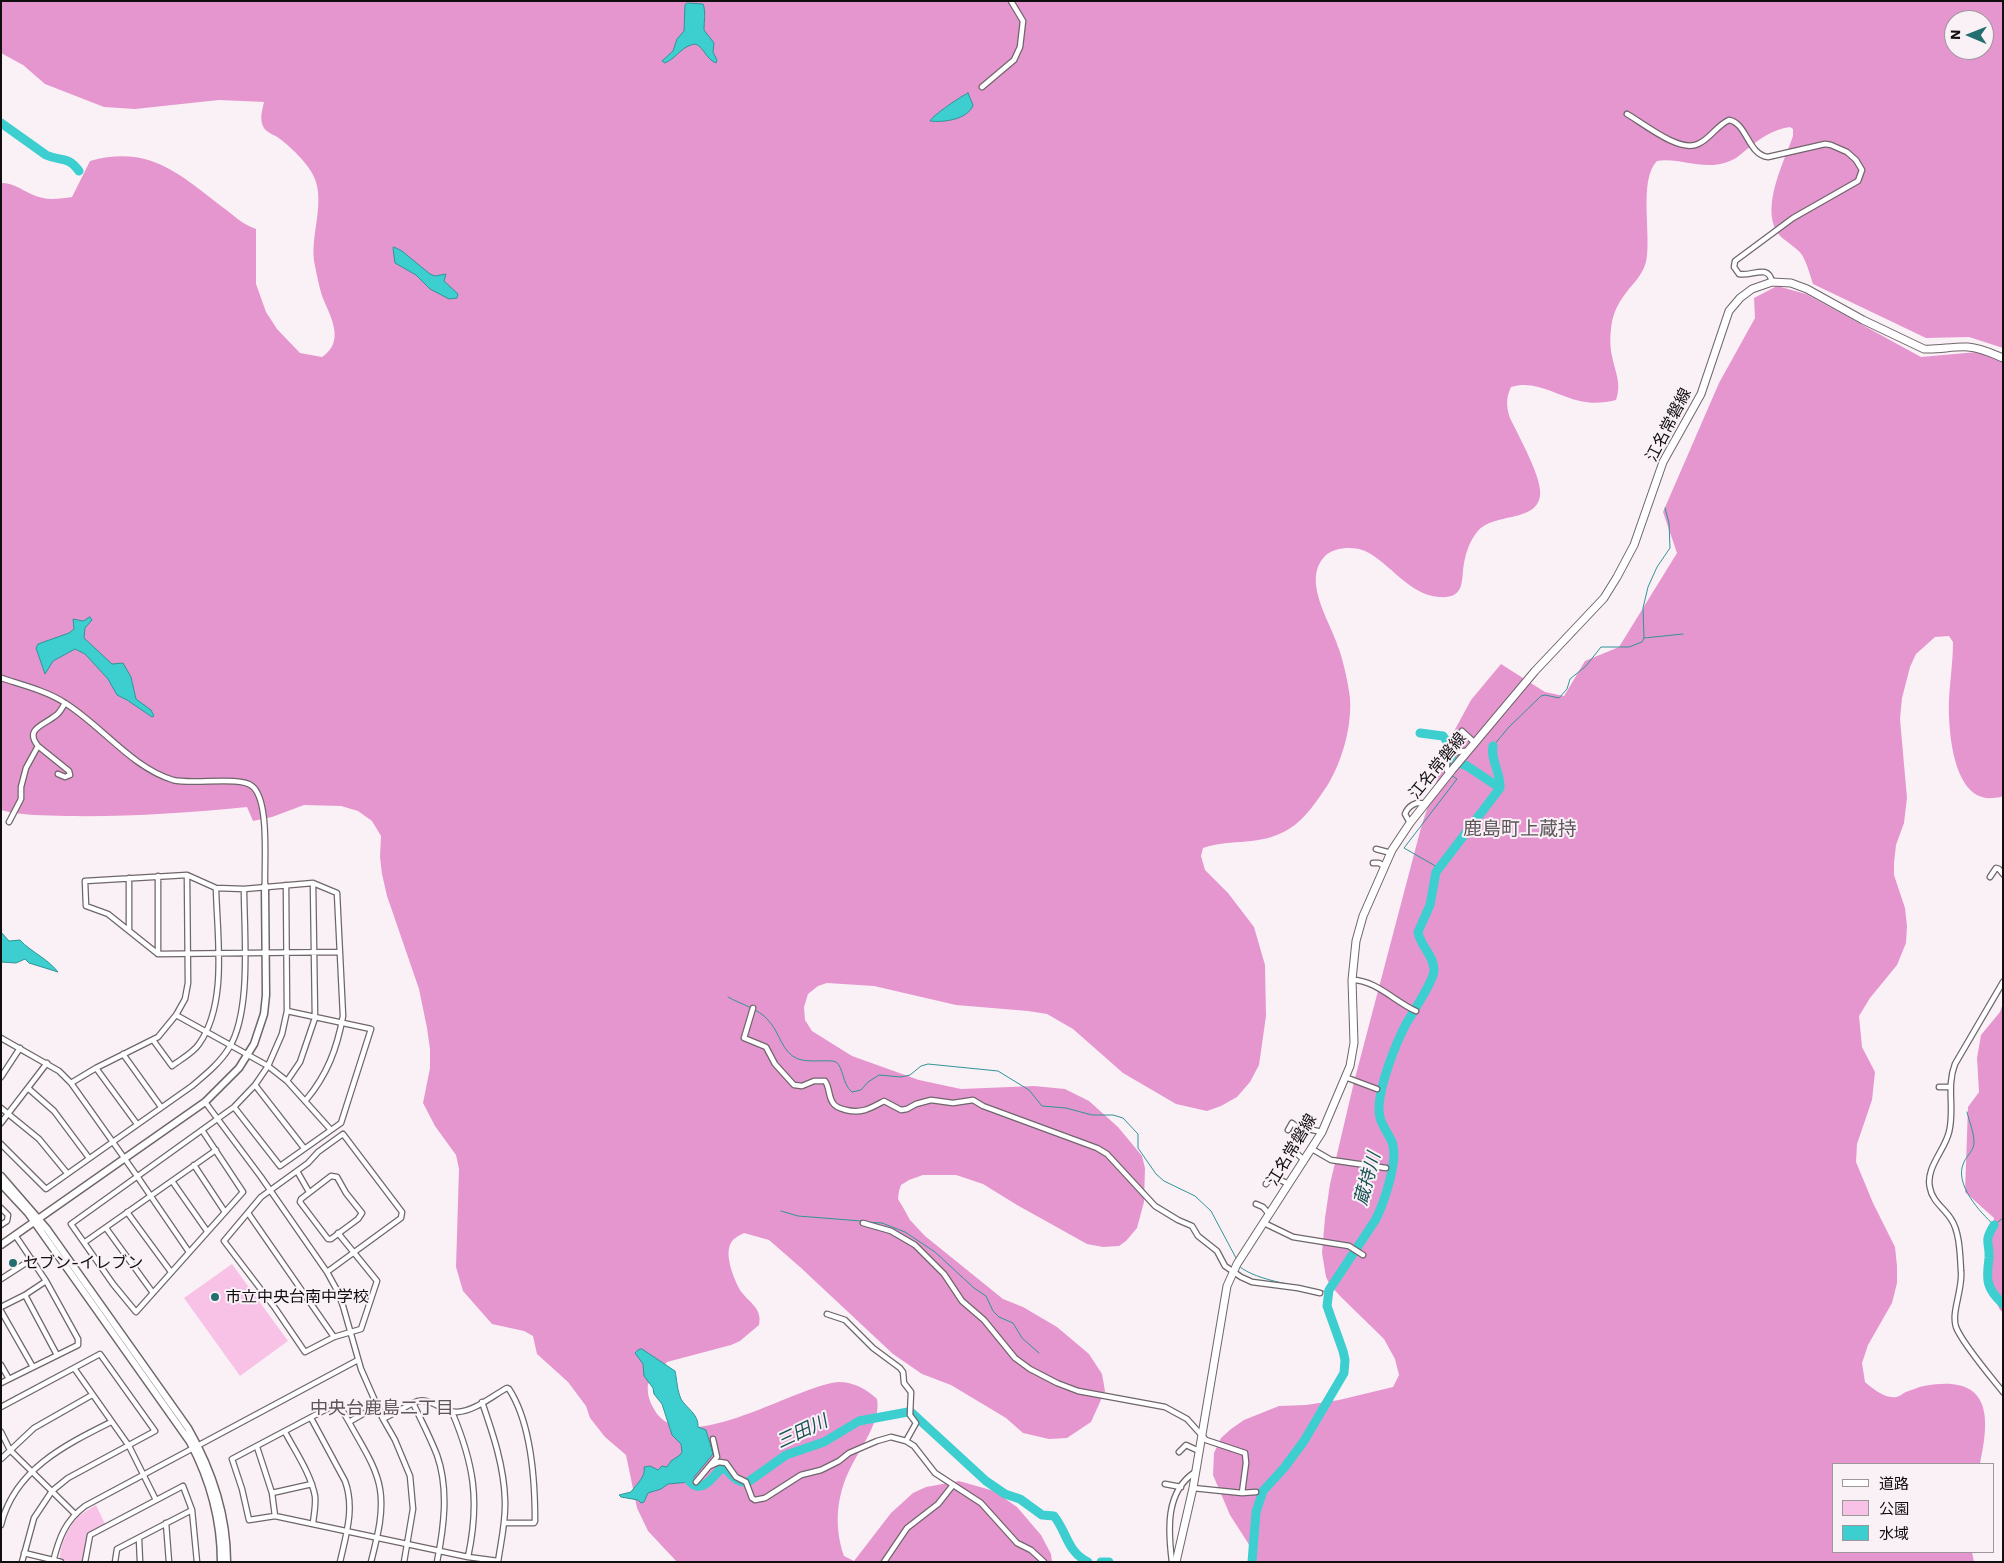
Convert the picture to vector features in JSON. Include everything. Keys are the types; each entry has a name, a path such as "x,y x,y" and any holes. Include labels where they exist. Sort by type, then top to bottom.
{"main road":[{"name":"江名常磐線","path":"1174,1562 1193,1488 1227,1286 1239,1262 1322,1132 1350,1066 1354,1043 1352,980 1356,941 1363,916 1384,866 1410,823 1458,762 1535,671 1604,598 1634,545 1663,462 1701,394 1729,311 1740,298 1752,289 1772,282 1791,283 1807,289 1863,320 1924,349 1980,348 2003,358"}],"street":[{"path":"982,87 1014,60 1020,47 1023,21 1012,1"},
{"path":"1627,114 1662,137 1685,145 1698,144 1720,124 1728,120 1735,123 1756,151 1763,156 1768,157 1825,144 1847,152 1859,162 1862,170 1858,181 1792,218 1735,260 1734,267 1739,274 1748,275 1762,271 1769,274 1772,282"},
{"path":"1,678 65,703 88,719 140,762 157,773 185,782 240,782 252,785 260,796 263,812 266,954 266,995 260,1032 247,1056 228,1081 205,1102 37,1222 1,1245"},
{"path":"58,774 65,777 70,775 69,771 38,746 33,738 35,730 57,715 65,703"},
{"path":"1462,731 1475,743"},
{"path":"9,822 21,799 21,787 26,768 38,746"},
{"path":"1449,773 1446,764 1450,757 1458,751 1468,751"},
{"path":"1376,849 1391,853"},
{"path":"1373,863 1379,863 1384,866"},
{"path":"1990,877 1996,868 2003,874"},
{"path":"71,1083 122,1054 153,1040 166,1029 176,1016 185,999 188,983 187,874"},
{"path":"306,1100 326,1073 342,1023 337,893 313,883 244,889 216,888 187,874 85,881 86,906 108,914 158,954 339,952"},
{"path":"158,876 158,954"},
{"path":"129,878 129,930"},
{"path":"287,1081 300,1062 315,1018 313,883"},
{"path":"202,1130 243,1192 136,1312 71,1224 234,1107 255,1085 268,1066 282,1034 287,1011 286,885"},
{"path":"153,1040 172,1066 198,1045 206,1032 216,1001 218,953 216,888"},
{"path":"1,1144 46,1188 192,1086 210,1070 230,1045 240,1018 244,996 244,889"},
{"path":"1352,980 1357,980 1376,988 1416,1011"},
{"path":"2003,982 1955,1064 1950,1076 1950,1128 1930,1175 1929,1188 1937,1202 1952,1220 1957,1239 1962,1274 1956,1315 1957,1329 2003,1392"},
{"path":"753,1008 744,1038 766,1047 775,1064 794,1085 802,1086 814,1081 825,1081 828,1085 833,1104 854,1112 866,1110 884,1101 901,1110 931,1100 953,1104 973,1100 983,1106 1098,1148 1107,1154 1155,1206 1192,1226 1198,1236 1217,1251 1225,1266 1234,1272 1252,1282 1320,1293"},
{"path":"234,1107 280,1166 341,1123 371,1029 287,1011"},
{"path":"176,1016 268,1066 306,1100 331,1130"},
{"path":"1,1038 47,1063 59,1071 71,1083 189,1252"},
{"path":"1,1077 20,1048"},
{"path":"122,1054 161,1107"},
{"path":"1,1123 29,1089 47,1063"},
{"path":"96,1068 137,1124"},
{"path":"1345,1077 1377,1089"},
{"path":"255,1085 304,1148"},
{"path":"1939,1087 1949,1087"},
{"path":"29,1089 54,1111 89,1158"},
{"path":"205,1102 327,1272 344,1306 358,1360 410,1476 413,1499 404,1562"},
{"path":"1,1108 39,1139 67,1173"},
{"path":"1288,1130 1292,1123 1296,1126 1294,1137 1296,1138 1308,1129 1322,1132"},
{"path":"327,1272 353,1252 401,1218 402,1212 343,1134 261,1197 224,1241 275,1308 305,1352 334,1337 361,1329 377,1281 353,1252 338,1233"},
{"path":"1312,1149 1331,1160 1386,1168"},
{"path":"85,1242 216,1150"},
{"path":"1294,1151 1304,1160"},
{"path":"194,1165 225,1212"},
{"path":"297,1171 309,1192"},
{"path":"1,1176 176,1411 210,1472 220,1506 227,1562"},
{"path":"335,1176 360,1209 361,1216 338,1233 331,1239 326,1237 300,1202 301,1199 327,1178 335,1176"},
{"path":"1266,1184 1271,1176 1289,1184"},
{"path":"172,1181 207,1231"},
{"path":"1,1184 37,1222"},
{"path":"1256,1204 1263,1207 1269,1214"},
{"path":"1,1208 8,1215 7,1221 1,1226"},
{"path":"128,1212 172,1272"},
{"path":"248,1213 334,1337"},
{"path":"863,1223 891,1231 915,1245 944,1274 962,1301 984,1320 1015,1358 1030,1369 1078,1391 1165,1407 1187,1419 1199,1430 1206,1440 1244,1453 1246,1463 1242,1493"},
{"path":"1264,1223 1293,1237 1349,1246 1362,1255"},
{"path":"106,1228 153,1293"},
{"path":"1,1383 78,1345 78,1339 46,1281 16,1235"},
{"path":"1,1278 32,1259"},
{"path":"33,1367 1,1309 46,1281"},
{"path":"25,1295 57,1355"},
{"path":"827,1314 845,1320 873,1348 903,1372 904,1383 912,1392 910,1415 916,1423 906,1441"},
{"path":"1,1408 100,1354 155,1432 68,1478 52,1491 34,1518 22,1562"},
{"path":"54,1561 61,1534 75,1514 85,1506 358,1360"},
{"path":"1,1365 9,1379"},
{"path":"74,1368 129,1446 156,1500"},
{"path":"383,1419 422,1400 452,1412 467,1411 507,1388 509,1389 521,1417 528,1443 535,1489 536,1521 534,1523 504,1523"},
{"path":"1,1459 34,1428 92,1395"},
{"path":"371,1562 377,1537 381,1506 380,1487 372,1467 338,1403 232,1459 242,1489 249,1520 275,1516 313,1523 346,1531 377,1537 408,1543 498,1562 504,1523 505,1500 500,1460 482,1402"},
{"path":"413,1403 438,1456 442,1477 445,1498 437,1562"},
{"path":"349,1422 377,1406"},
{"path":"452,1412 474,1480 475,1510 468,1556"},
{"path":"311,1418 349,1492 350,1512 340,1562"},
{"path":"1,1525 4,1514 18,1488 31,1470 51,1455 111,1422"},
{"path":"1,1432 10,1450 75,1514"},
{"path":"285,1432 312,1484 315,1496 313,1523"},
{"path":"710,1466 724,1462 736,1477 746,1483 752,1498 755,1500 765,1498 796,1477 832,1465 849,1453 877,1440 891,1438 906,1441 920,1452 928,1466 935,1473 981,1504 1021,1546 1030,1550 1044,1562"},
{"path":"696,1482 718,1454 713,1439"},
{"path":"1180,1452 1186,1445 1199,1450"},
{"path":"195,1447 213,1500 219,1528 221,1562"},
{"path":"257,1447 272,1493 275,1516"},
{"path":"1174,1562 1170,1537 1171,1505 1181,1486 1196,1471"},
{"path":"272,1493 312,1484"},
{"path":"1165,1484 1181,1486"},
{"path":"884,1562 907,1528 938,1504 953,1485"},
{"path":"85,1562 90,1535 183,1486 192,1510 197,1545 197,1562"},
{"path":"1193,1488 1242,1493 1256,1492"},
{"path":"115,1562 117,1550 192,1510"},
{"path":"166,1523 168,1562"},
{"path":"139,1539 140,1562"},
{"path":"24,1554 61,1562"}],"green space":[{"path":"232,1264 288,1341 240,1376 184,1298"},
{"path":"96,1505 105,1524 88,1535 83,1562 60,1560 65,1536 72,1525 79,1516"}],"shaded area":[{"path":"1,1 2003,1 2003,348 1969,337 1926,338 1813,284 1802,255 1777,232 1771,210 1776,184 1793,136 1793,129 1790,127 1766,135 1734,159 1720,164 1701,165 1666,160 1657,161 1651,170 1648,181 1646,262 1639,277 1618,305 1613,316 1610,339 1618,383 1616,400 1598,403 1584,402 1529,385 1511,387 1509,391 1507,402 1510,418 1538,479 1540,496 1537,504 1523,514 1493,522 1477,532 1470,543 1466,555 1462,582 1458,592 1448,597 1428,595 1418,591 1374,556 1360,549 1344,548 1329,553 1318,566 1316,577 1320,602 1341,655 1350,698 1348,732 1337,766 1315,804 1301,820 1289,829 1268,838 1225,843 1203,848 1201,856 1205,870 1228,893 1254,927 1265,965 1266,1016 1259,1065 1250,1082 1237,1097 1207,1111 1176,1104 1123,1073 1073,1029 1047,1014 956,1005 874,986 827,983 818,986 808,994 804,1007 805,1020 812,1031 852,1056 919,1080 961,1089 1034,1086 1065,1089 1089,1101 1118,1127 1142,1156 1145,1168 1144,1202 1137,1228 1119,1246 1103,1247 1087,1244 983,1184 956,1175 923,1175 901,1185 899,1191 898,1199 910,1220 925,1236 1003,1299 1023,1307 1057,1327 1089,1354 1102,1374 1105,1391 1091,1422 1067,1438 1049,1439 1023,1433 1006,1418 951,1385 922,1374 893,1354 769,1240 744,1233 731,1243 729,1262 740,1290 759,1314 759,1325 740,1341 731,1345 667,1362 648,1384 648,1394 651,1403 654,1409 668,1423 689,1427 714,1424 742,1416 820,1386 839,1382 855,1385 869,1392 877,1399 878,1407 874,1423 853,1463 840,1497 838,1520 844,1556 854,1561 891,1513 913,1493 926,1487 959,1481 994,1491 1017,1507 1041,1535 1051,1554 1052,1562 677,1562 648,1531 637,1508 626,1455 605,1437 590,1418 586,1406 568,1382 537,1354 533,1336 524,1331 492,1324 463,1291 456,1267 459,1169 456,1155 435,1126 423,1103 430,1068 427,1028 419,989 387,896 380,857 381,836 372,821 358,811 341,806 304,805 272,817 253,821 247,807 112,816 34,815 1,810 1,183 13,185 41,198 72,197 90,161 111,157 129,157 162,165 191,183 242,222 256,229 256,284 266,312 277,329 300,353 322,357 329,351 335,336 332,320 322,296 315,266 314,245 318,213 316,182 306,164 296,153 262,125 261,119 264,102 219,100 135,109 104,107 45,84 23,65 1,53"},
{"path":"1777,286 1806,294 1921,357 1977,352 2003,362 2003,795 1993,798 1982,797 1972,791 1964,782 1958,769 1951,740 1949,711 1953,642 1949,636 1935,637 1916,654 1910,667 1902,698 1900,719 1907,798 1904,823 1896,845 1894,875 1905,908 1906,943 1897,965 1870,998 1859,1016 1862,1047 1875,1072 1872,1100 1857,1144 1856,1162 1873,1203 1895,1247 1897,1266 1897,1283 1892,1303 1868,1345 1862,1363 1865,1382 1879,1392 1892,1397 1897,1397 1922,1386 1946,1384 1962,1386 1974,1392 1981,1402 1985,1414 1983,1446 1980,1463 1832,1463 1832,1553 1972,1553 1974,1562 1257,1562 1248,1543 1230,1515 1213,1475 1214,1453 1221,1438 1244,1420 1279,1406 1306,1405 1339,1400 1393,1387 1399,1375 1395,1359 1384,1339 1330,1285 1326,1277 1322,1253 1330,1184 1354,1082 1422,824 1452,735 1471,700 1501,664 1545,692 1564,696 1585,661 1619,647 1677,553 1663,512 1719,383 1755,318 1754,298"},
{"path":"2003,1003 2003,1312 2000,1310 1985,1280 1994,1218 1965,1192 1968,1107 1979,1092 1977,1058 1981,1035 2000,1012"}],"water":[{"path":"688,3 703,4 705,13 704,30 714,43 713,52 717,60 716,63 696,44 683,49 665,63 662,61 673,51 677,39 684,31 685,5"},
{"path":"968,93 973,105 966,114 948,121 930,121 953,102"},
{"path":"394,247 402,251 430,274 435,276 446,274 444,281 458,294 457,298 449,299 430,289 416,275 395,263"},
{"path":"90,617 92,620 85,628 84,638 112,664 123,663 131,677 136,699 151,710 154,716 152,717 117,695 108,679 85,654 75,649 53,661 45,674 36,648 38,644 69,633 74,629 73,619 83,621"},
{"path":"1,932 9,941 20,940 58,972 29,963 25,959 16,963 1,962"},
{"path":"642,1349 675,1371 681,1399 696,1418 698,1427 706,1430 713,1454 690,1482 668,1484 661,1489 648,1493 644,1502 641,1503 638,1500 619,1495 631,1492 642,1477 644,1467 650,1466 658,1470 662,1466 667,1467 682,1452 681,1444 672,1435 662,1404 644,1376 643,1364 635,1353"}],"waterway":[{"path":"1,123 46,155 67,161 79,171"},
{"path":"1493,746 1509,727 1541,696 1559,698 1567,689 1570,679 1586,666 1601,647 1629,647 1642,642 1644,638 1643,608 1648,587 1657,567 1670,548 1669,523 1665,508"},
{"path":"1644,638 1683,634"},
{"path":"1420,733 1443,736 1450,746 1446,753 1452,760 1467,766 1500,788"},
{"name":"蔵持川","path":"1252,1562 1256,1512 1263,1491 1284,1468 1304,1441 1344,1373 1345,1360 1343,1351 1327,1306 1329,1290 1376,1219 1383,1202 1392,1170 1394,1150 1379,1112 1382,1087 1397,1043 1427,989 1434,970 1432,960 1421,942 1418,932 1430,905 1436,872 1500,788 1492,751 1493,746"},
{"path":"1446,753 1446,761"},
{"path":"1439,868 1404,848 1457,779 1451,775"},
{"path":"728,997 764,1016 792,1056 803,1060 836,1062 839,1065 846,1085 852,1092 861,1090 868,1082 879,1075 901,1077 910,1075 921,1066 928,1064 998,1071 1029,1090 1042,1106 1066,1108 1092,1115 1113,1115 1123,1118 1138,1134 1138,1148 1156,1174 1164,1181 1195,1196 1211,1211 1236,1258"},
{"path":"1967,1112 1974,1142 1973,1148 1964,1162 1962,1171 1965,1188 1976,1206 1994,1225 2003,1218"},
{"path":"781,1211 798,1216 861,1221"},
{"path":"865,1222 882,1223 905,1232 935,1252 974,1288 986,1296 993,1311 999,1317 1013,1323 1022,1338 1039,1353"},
{"path":"1994,1225 1988,1239 1988,1283 1993,1293 2003,1304"},
{"path":"1239,1266 1256,1276 1268,1280 1328,1292"},
{"name":"三田川","path":"683,1475 694,1485 700,1486 708,1483 723,1467 737,1480 748,1482 786,1455 824,1442 859,1421 908,1412"},
{"name":"三田川","path":"912,1413 986,1481 1005,1494 1020,1499 1042,1515 1054,1516 1071,1547 1081,1558 1088,1562"},
{"name":"三田川","path":"1101,1562 1109,1562"}],"place":[{"name":"セブン-イレブン","path":"13,1263"},
{"name":"市立中央台南中学校","path":"215,1297"}],"district":[{"name":"鹿島町上蔵持","path":"1520,829"},
{"name":"中央台鹿島二丁目","path":"382,1409"}]}
